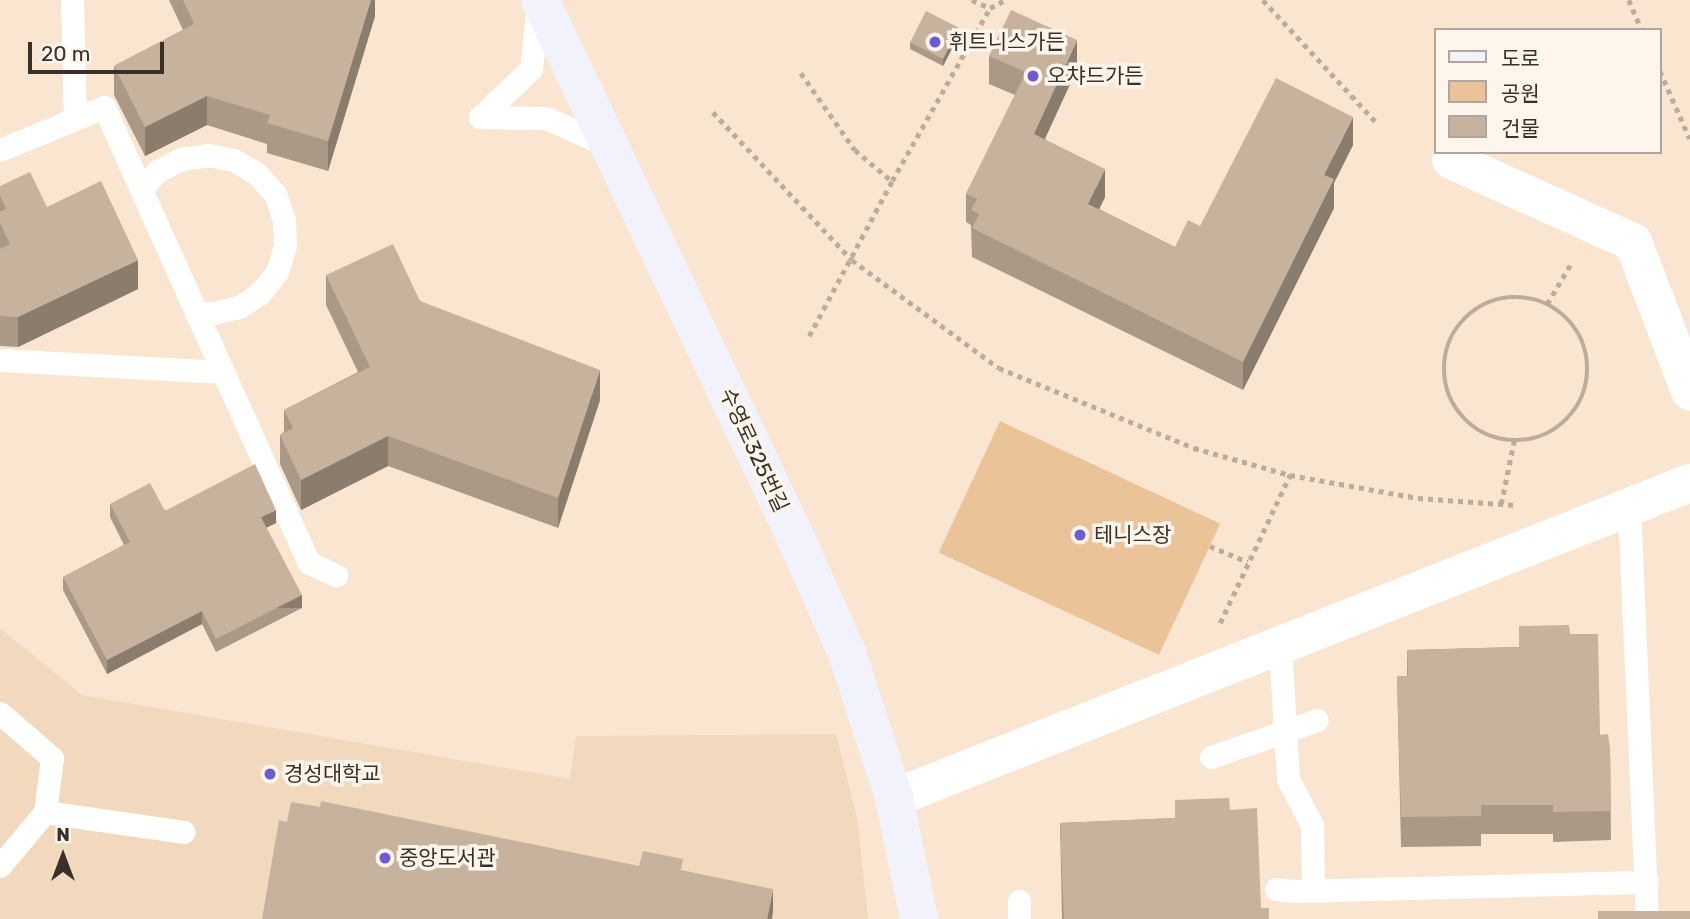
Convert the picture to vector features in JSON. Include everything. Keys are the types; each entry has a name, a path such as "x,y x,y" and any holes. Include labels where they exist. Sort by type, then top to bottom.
{"street":[{"name":"수영로325번길","path":"539,0 794,534 847,653 894,798 919,919"},
{"path":"1451,160 1633,243 1689,385"},
{"path":"894,798 1690,483"}],"lane":[{"path":"72,0 75,119"},
{"path":"539,0 531,69 480,117 546,118 609,146"},
{"path":"0,150 104,107 309,563 336,575"},
{"path":"141,189 158,171 181,159 208,155 234,160 257,174 275,194 284,220 285,246 277,272 260,293 239,307 214,313 196,313"},
{"path":"0,360 223,372"},
{"path":"1629,508 1647,919"},
{"path":"1280,647 1287,779 1312,825 1313,890"},
{"path":"0,713 52,758 45,812 0,866"},
{"path":"1211,757 1317,720"},
{"path":"45,812 184,832"},
{"path":"1276,889 1647,882"}],"path":[{"path":"972,0 990,8"},
{"path":"809,336 892,181 990,8 1005,0"},
{"path":"1263,0 1376,122"},
{"path":"1629,0 1641,28"},
{"path":"801,73 855,150 892,181"},
{"path":"1662,76 1690,139"},
{"path":"713,112 852,260 999,368 1194,448 1290,475 1418,498 1526,505"},
{"path":"1547,304 1573,261"},
{"path":"1523,297 1547,304 1568,318 1582,338 1588,362 1587,386 1577,409 1560,427 1538,438 1514,441 1491,436 1471,425 1456,409 1446,387 1444,364 1449,342 1461,323 1479,307 1500,298 1523,297"},
{"path":"1501,505 1514,441"},
{"path":"1196,677 1290,475"},
{"path":"1210,546 1248,562"}],"shaded area":[{"name":"경성대학교","path":"0,628 82,695 570,779 576,736 836,734 858,822 868,919 0,919"}],"green space":[{"name":"테니스장","path":"1000,421 1220,524 1159,655 939,552"}],"building":[{"path":"183,0 371,0 328,141 267,123 270,115 207,96 145,127 114,66 194,24"},
{"path":"1011,10 1077,40 1034,134 1105,169 1088,204 1175,247 1188,220 1200,226 1276,78 1353,117 1324,175 1334,179 1243,362 972,228 979,214 971,210 977,199 966,194 1026,72 989,56"},
{"name":"휘트니스가든","path":"926,11 959,28 943,59 910,42"},
{"path":"30,172 47,207 101,181 138,260 18,317 0,316 0,249 10,244 0,223 0,212 6,209 0,196 0,186"},
{"path":"393,244 420,301 600,370 558,498 388,436 301,480 280,435 293,428 284,410 370,367 326,275"},
{"path":"255,464 276,510 261,517 302,595 216,639 202,611 107,660 63,577 130,542 110,504 150,483 165,511"},
{"path":"1569,625 1570,634 1598,634 1600,735 1608,734 1611,811 1553,812 1553,805 1481,805 1481,816 1401,817 1397,676 1408,676 1407,650 1519,647 1519,626"},
{"path":"1229,798 1230,810 1257,808 1261,908 1269,908 1269,919 1064,919 1060,823 1175,818 1175,800"},
{"name":"중앙도서관","path":"321,801 639,866 643,851 683,859 681,870 773,889 767,919 262,919 279,820 287,822 291,802 320,807"},
{"path":"1598,911 1690,911 1690,919 1598,919"}],"place":[{"name":"휘트니스가든","path":"935,42"},
{"name":"오챠드가든","path":"1033,76"},
{"name":"테니스장","path":"1080,535"},
{"name":"경성대학교","path":"270,774"},
{"name":"중앙도서관","path":"385,858"}]}
